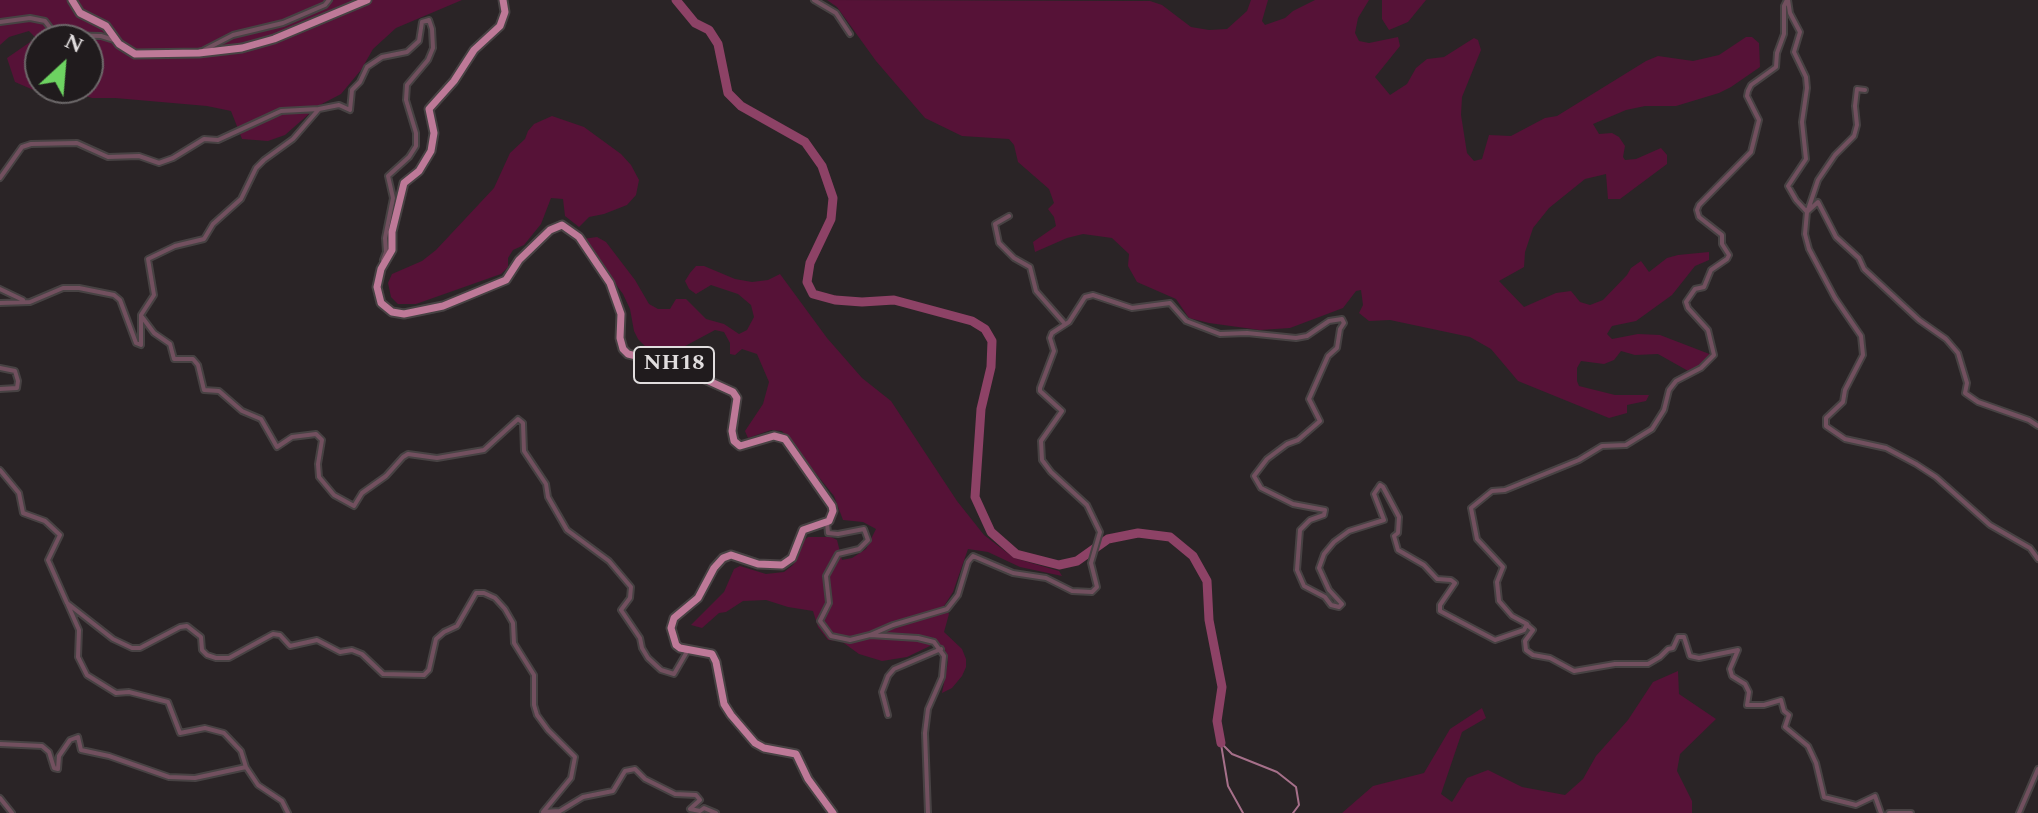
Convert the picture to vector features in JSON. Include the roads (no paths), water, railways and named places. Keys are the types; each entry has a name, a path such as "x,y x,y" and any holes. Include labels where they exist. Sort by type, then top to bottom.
{"main road":[{"path":"72,0 80,13 106,26 119,44 135,54 199,53 242,48 274,39 367,0"},
{"name":"NH18","path":"503,0 505,12 500,26 474,50 454,81 429,109 434,133 431,151 419,171 404,183 392,232 392,250 381,269 377,287 381,303 392,312 404,314 443,306 506,280 519,260 550,230 557,225 565,227 579,237 610,283 621,314 623,349 634,357 674,365 733,392 737,398 732,431 734,441 746,446 774,436 785,439 832,506 831,518 827,522"},
{"path":"827,522 803,530 787,563 768,565 731,555 718,562 698,598 674,618 671,628 676,645 712,654 724,704 737,723 759,746 796,754 808,779 833,813"}],"street":[{"path":"199,53 233,35 283,23 325,5 329,0"},
{"path":"814,0 836,13 850,34"},
{"path":"1788,0 1790,13 1800,32 1794,52 1806,77 1807,88 1802,122 1806,159 1788,186 1807,212"},
{"path":"1788,0 1784,6 1784,34 1776,67 1751,85 1748,91 1747,96 1759,120 1751,152 1697,210 1699,217 1722,235 1722,244 1729,255 1711,270 1704,287 1695,289 1686,302 1708,330 1714,355 1701,368 1676,381 1652,429 1626,445 1602,446 1579,460 1505,490 1492,491 1471,508 1477,539 1503,567 1497,582 1499,601 1512,616 1533,630 1525,641 1526,650 1574,671 1615,664 1648,664 1673,648 1678,637 1684,637 1690,656 1699,658 1738,650 1730,669 1732,676 1745,684 1749,692 1747,705 1764,705 1781,700 1789,715 1785,727 1808,746 1816,763 1824,797 1856,805 1875,796 1881,813"},
{"path":"0,22 30,18 45,21 54,33 60,35 101,36 119,44"},
{"path":"0,178 22,147 31,144 77,143 108,157 139,156 159,163 204,139 218,140 281,111 339,105 350,110 352,90 367,67 382,57 407,52 419,41 422,22 429,20 433,48 428,60 407,85 406,100 416,133 416,146 388,176 393,198 381,269"},
{"path":"1865,90 1857,89 1854,136 1835,155 1818,180 1807,212 1805,234 1809,249 1835,298 1861,336 1863,355 1845,390 1843,402 1826,418 1826,426 1845,439 1886,448 1916,464 1936,477 1990,525 2030,548 2038,559"},
{"path":"0,303 30,302 63,288 114,295 120,300 132,336 139,346 143,339 141,315 154,295 148,259 175,246 204,239 213,224 241,199 256,168 293,139 319,109"},
{"path":"1807,212 1818,202 1836,237 1859,258 1864,269 1919,320 1946,339 1958,353 1967,383 1965,393 1978,402 2038,426"},
{"path":"1009,216 995,224 999,243 1014,258 1030,267 1036,291 1065,324"},
{"path":"0,289 30,302"},
{"path":"827,522 828,533 864,529 868,540 859,549 838,554 826,576 829,603 820,621 831,636 850,640 947,609 958,595 968,562 973,556 1013,573 1046,578 1072,591 1092,592 1097,587 1091,563 1100,532 1097,522 1079,495 1051,472 1042,460 1041,441 1062,411 1040,391 1054,351 1050,338 1065,324 1080,301 1093,295 1132,308 1170,303 1186,321 1220,334 1247,333 1296,338 1307,336 1329,321 1342,319 1344,323 1337,348 1328,356 1309,399 1320,421 1298,440 1267,459 1254,476 1261,488 1293,504 1325,510 1324,515 1310,520 1300,530 1297,540 1297,570 1304,586 1325,597 1331,605 1339,607 1342,604 1329,590 1319,568 1324,554 1334,542 1349,531 1384,520 1374,494 1380,485 1399,517 1398,533 1394,536 1398,550 1424,565 1437,579 1455,583 1440,605 1440,611 1495,640 1524,630 1527,624"},
{"path":"141,315 154,333 170,344 174,359 193,359 198,365 204,390 219,391 242,411 261,419 277,447 292,437 316,434 322,440 319,477 334,495 354,506 362,493 386,476 408,454 437,458 484,450 493,445 512,421 518,419 523,423 524,451 546,484 548,497 567,530 609,561 631,587 630,598 621,610 640,638 648,658 661,670 674,674 688,650"},
{"path":"0,368 15,371 18,381 17,388 0,389"},
{"path":"0,470 19,493 23,513 45,521 60,535 48,560 79,630 78,657 87,675 116,693 129,692 168,702 180,733 205,728 224,733 241,751 246,767 263,790 282,801 288,813"},
{"path":"67,603 106,635 132,648 150,644 187,626 201,637 202,650 207,655 229,658 273,634 280,635 290,646 317,640 340,652 352,650 362,654 383,674 416,676 424,675 429,670 436,639 457,626 476,593 484,593 495,598 511,618 515,628 514,643 534,675 537,715 575,757 571,778 541,812"},
{"path":"870,635 934,642 944,656 942,677 928,709 925,733 928,813"},
{"path":"888,715 882,692 888,676 894,669 941,649"},
{"path":"0,744 42,746 49,752 54,768 58,769 59,756 74,737 78,737 81,750 109,756 169,777 195,778 246,767"},
{"path":"541,812 560,811 583,797 613,791 625,771 635,769 645,779 675,794 696,795 700,800 690,809 700,811 704,808 716,813"},
{"path":"2019,813 2038,769"},
{"path":"0,798 12,813"},
{"path":"1889,813 1911,813"}],"waterway":[{"path":"676,0 695,23 709,30 718,44 728,93 741,106 805,142 822,166 833,198 831,219 810,263 807,282 813,294 835,300 894,300 972,321 985,329 992,341 991,367 981,409 975,497 991,532 1016,554 1059,565 1077,561 1108,539 1138,533 1170,537 1193,556 1207,581 1209,620 1222,687 1217,721 1221,743"},
{"path":"1221,743 1232,754 1277,772 1296,787 1299,805 1293,813"},
{"path":"1221,744 1228,786 1243,813"}]}
